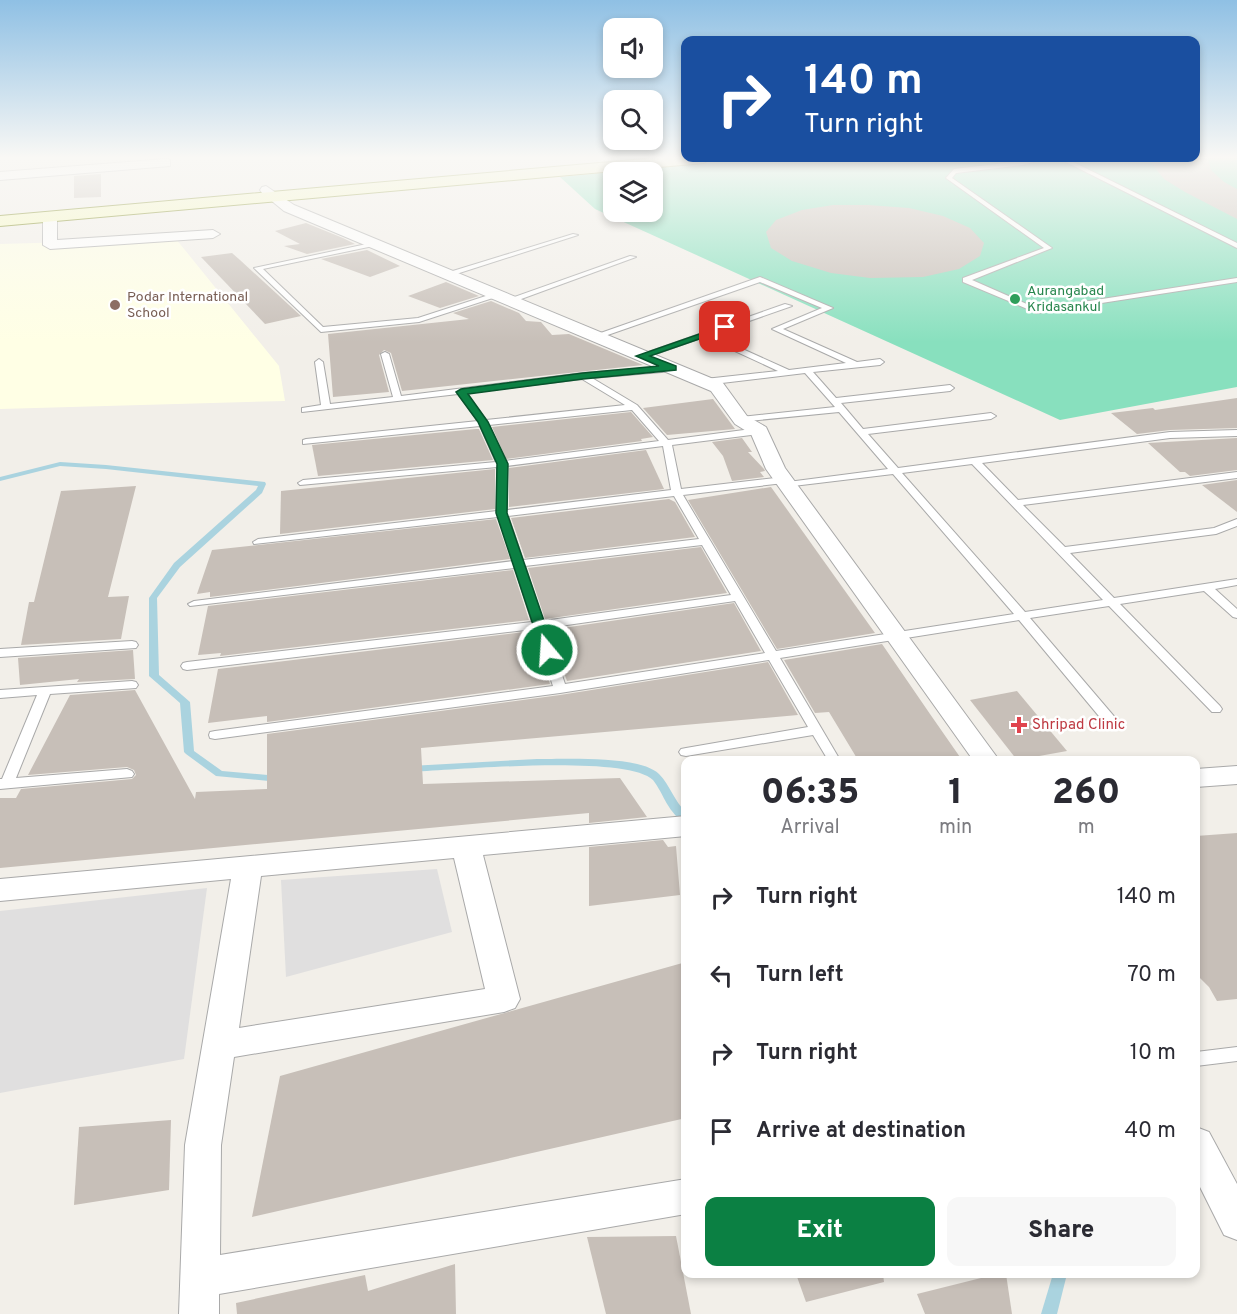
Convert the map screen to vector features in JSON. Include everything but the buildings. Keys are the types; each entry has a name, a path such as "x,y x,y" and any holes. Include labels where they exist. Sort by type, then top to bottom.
{"street":[{"path":"50,219 50,245 213,234"},
{"path":"316,219 717,387 741,420 759,431 776,469 983,756"},
{"path":"1200,778 1237,775"},
{"path":"0,890 681,827"},
{"path":"219,1045 504,999 466,847"},
{"path":"248,867 203,1145 199,1296 681,1197"},
{"path":"1200,1151 1237,1222"}],"lane":[{"path":"1008,219 1049,248 966,280 1037,311 1237,280"},
{"path":"1184,219 1237,246"},
{"path":"447,274 575,235"},
{"path":"376,244 258,268 321,330 419,320 504,298 632,257"},
{"path":"596,336 760,279 829,308 776,329 857,365"},
{"path":"641,356 788,306"},
{"path":"728,344 788,373"},
{"path":"385,354 398,399"},
{"path":"319,362 326,407"},
{"path":"705,382 880,362"},
{"path":"305,410 583,376 673,368"},
{"path":"807,370 1023,616 1113,724"},
{"path":"583,376 634,407 667,444 677,493 832,756"},
{"path":"741,420 950,388"},
{"path":"461,392 483,422 502,464 501,513 560,689"},
{"path":"306,442 634,407"},
{"path":"861,432 990,416"},
{"path":"303,483 502,464 759,431"},
{"path":"258,542 677,493 896,471 1170,435 1237,433"},
{"path":"974,460 1216,708"},
{"path":"1015,503 1237,475"},
{"path":"1061,551 1216,531 1237,522"},
{"path":"194,604 705,541"},
{"path":"215,735 560,689 1237,582"},
{"path":"1207,587 1237,615"},
{"path":"187,666 539,625 738,597"},
{"path":"0,653 132,645"},
{"path":"0,694 132,685"},
{"path":"45,691 4,784 127,774"},
{"path":"686,752 816,730"},
{"path":"1200,1059 1237,1054"}],"shaded area":[{"name":"Podar International School","path":"176,239 279,366 285,401 0,409 0,244"},
{"path":"437,869 452,932 286,977 281,880"},
{"path":"207,888 184,1059 0,1093 0,911"}],"green space":[{"name":"Aurangabad Kridasankul","path":"663,219 1237,219 1237,387 1060,420 624,222 663,222"}],"waterway":[{"path":"0,479 60,464 262,484 259,491 177,565 153,598 154,676 185,702 189,752 220,774 279,779"},
{"path":"410,769 537,762 575,762 637,767 656,777 681,814"},
{"path":"1049,1314 1059,1278"}],"place":[{"name":"Aurangabad Kridasankul","path":"1015,299"},
{"name":"Podar International School","path":"115,305"},
{"name":"Shripad Clinic","path":"1019,725"}],"route":[{"path":"547,650 501,513 502,464 483,422 461,392 583,376 673,368 641,356 725,327"}]}
